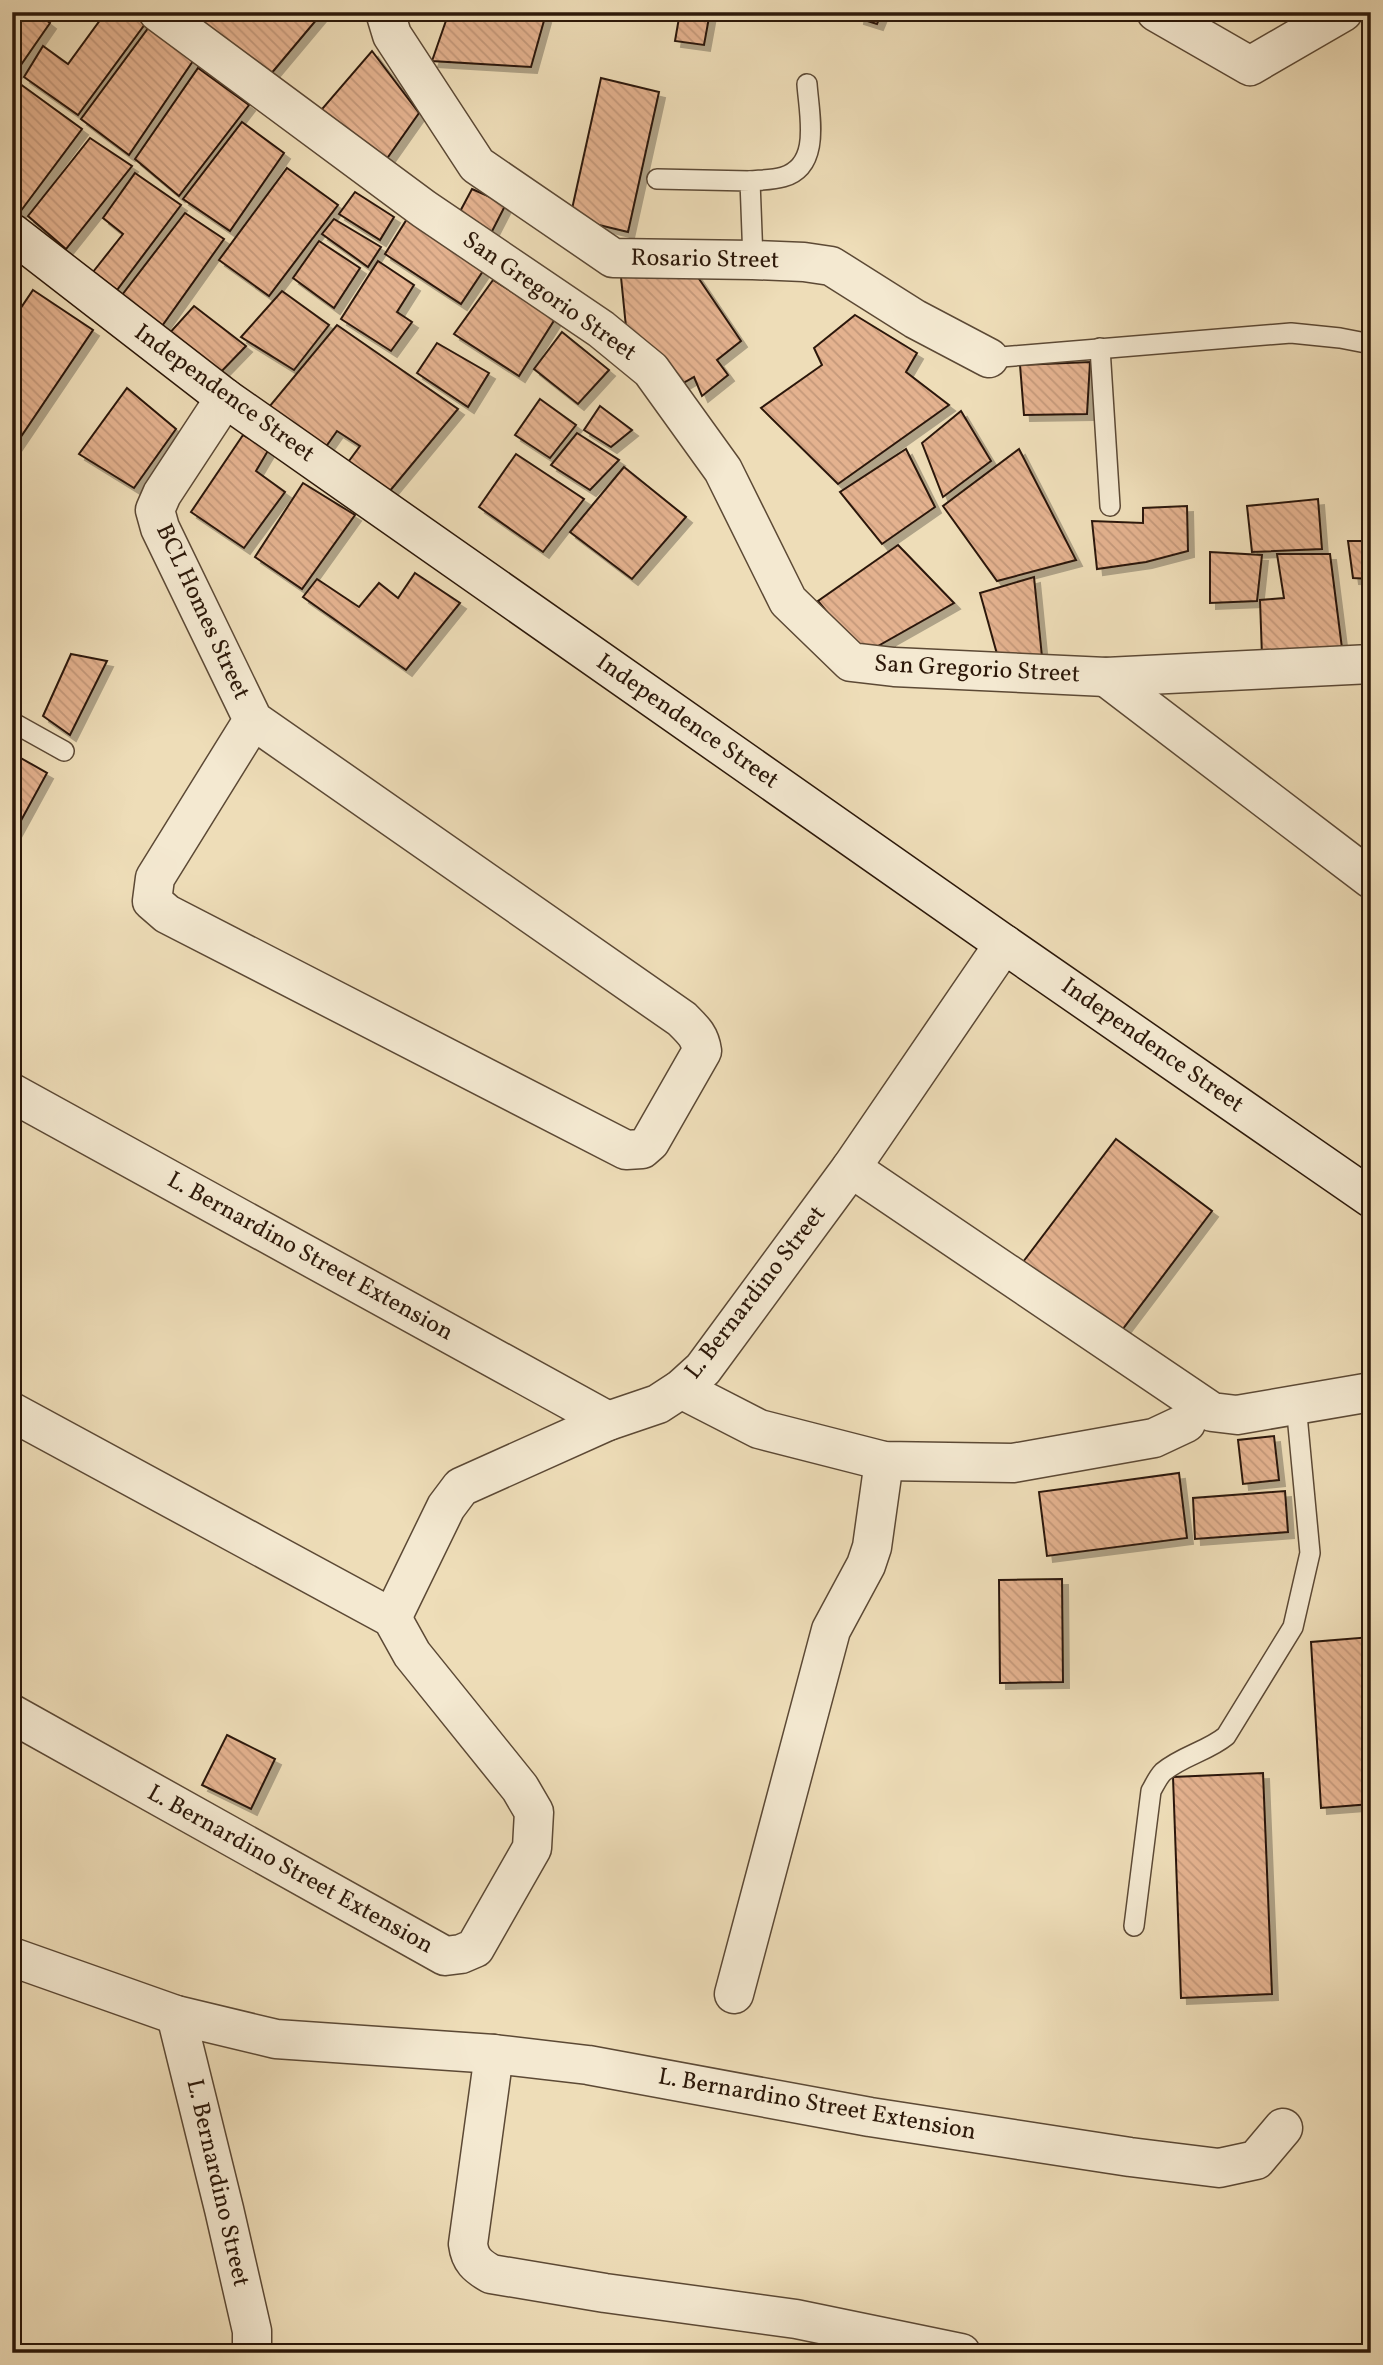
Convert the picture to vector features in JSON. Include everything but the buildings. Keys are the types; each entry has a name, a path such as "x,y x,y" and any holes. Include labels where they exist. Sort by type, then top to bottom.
{"street":[{"name":"San Gregorio Street","path":"158,12 424,209 601,329 651,370 723,470 788,601 851,662 894,667 1106,677 1371,879"},
{"name":"Rosario Street","path":"385,12 391,35 477,165 613,258 754,260 831,266 915,319 989,358"},
{"path":"1156,12 1250,66 1343,12"},
{"name":"Independence Street","path":"12,233 225,398 1371,1198"},
{"name":"BCL Homes Street","path":"225,398 162,494 155,510 166,540 253,720 682,1019 700,1038 702,1051 650,1142 642,1149 626,1150 167,914 152,901 155,878 253,720"},
{"path":"1106,677 1371,664"},
{"name":"L. Bernardino Street","path":"392,1618 446,1507 461,1487 608,1422 658,1404 681,1389 702,1369 851,1168 1004,944"},
{"name":"L. Bernardino Street Extension","path":"12,1093 608,1422"},
{"path":"851,1168 1199,1417"},
{"path":"681,1389 759,1429 884,1461 1013,1463 1154,1438 1199,1417 1237,1415 1371,1392"},
{"path":"12,1412 392,1618"},
{"path":"734,1994 831,1630 866,1565 872,1548 884,1461"},
{"name":"L. Bernardino Street Extension","path":"12,1714 445,1956 460,1954 475,1948 532,1848 534,1812 520,1788 412,1654 392,1618"},
{"name":"L. Bernardino Street Extension","path":"12,1957 176,2015 276,2039 494,2054 588,2065 884,2119 1130,2157 1219,2168 1256,2160 1283,2128"},
{"name":"L. Bernardino Street","path":"176,2015 225,2209 252,2331 252,2353"},
{"path":"494,2054 468,2244 470,2258 480,2268 491,2274 605,2293 796,2319 961,2353"}],"lane":[{"path":"657,179 750,181 783,177 797,170 807,160 810,139 807,84"},
{"path":"750,181 754,260"},
{"path":"989,358 1291,332 1371,344"},
{"path":"1100,348 1110,506"},
{"path":"12,722 64,751"},
{"path":"1134,1926 1151,1791 1162,1773 1227,1736 1293,1626 1310,1553 1296,1404"}]}
